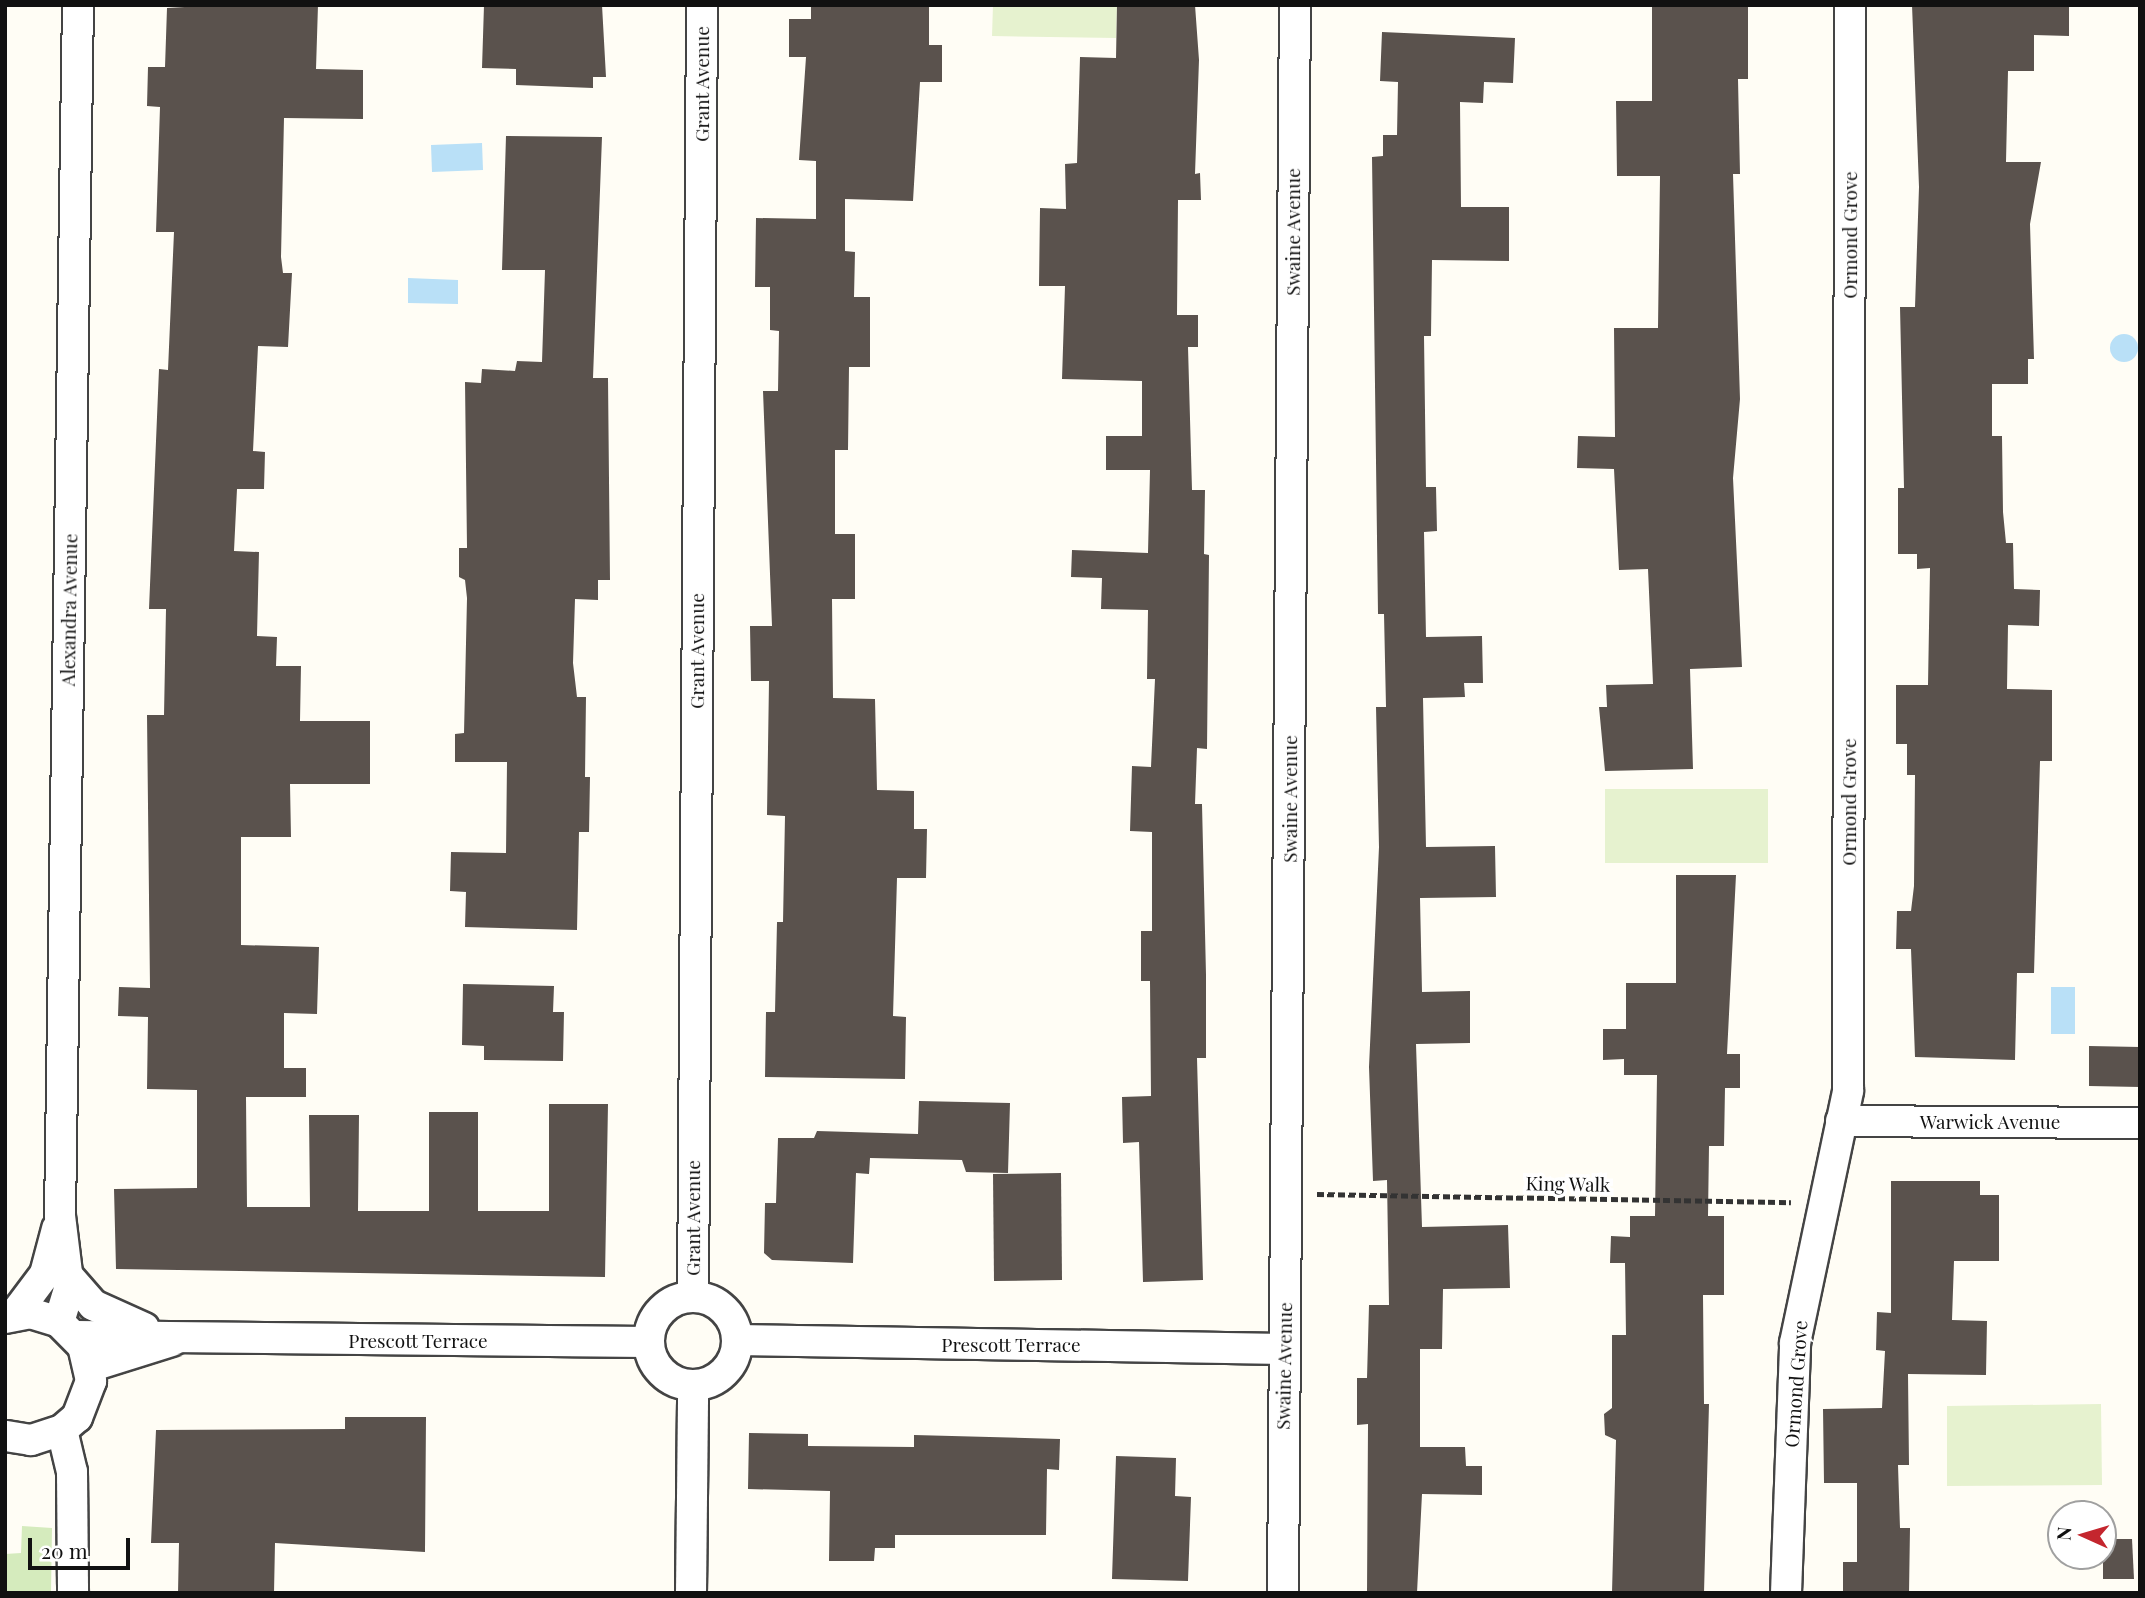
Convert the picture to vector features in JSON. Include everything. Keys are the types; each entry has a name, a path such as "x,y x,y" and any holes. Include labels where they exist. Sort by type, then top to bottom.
{"street":[{"name":"Alexandra Avenue","path":"67,1329 68,1276 60,1216 78,5"},
{"name":"Grant Avenue","path":"692,1297 702,5"},
{"name":"Swaine Avenue","path":"1283,1593 1295,5"},
{"name":"Ormond Grove","path":"1786,1593 1795,1343 1820,1202 1848,1091 1850,5"},
{"name":"Warwick Avenue","path":"1841,1121 2140,1123"},
{"name":"Alexandra Avenue","path":"10,1316 45,1274 60,1216"},
{"path":"68,1276 93,1305 175,1335"},
{"path":"692,1297 721,1307 738,1340 719,1377 693,1386 664,1375 648,1342 664,1308 692,1297"},
{"name":"Prescott Terrace","path":"10,1316 67,1329 175,1335 648,1342"},
{"path":"5,1436 31,1440 62,1430 87,1400 89,1367 67,1329"},
{"name":"Prescott Terrace","path":"89,1367 175,1335"},
{"name":"Prescott Terrace","path":"738,1340 1284,1349"},
{"path":"691,1593 693,1386"},
{"path":"62,1430 72,1472 73,1593"}],"path":[{"name":"King Walk","path":"1314,1194 1820,1202"}],"green space":[{"path":"993,5 1117,5 1116,38 992,36"},
{"path":"1605,789 1768,789 1768,863 1605,863"},
{"path":"2101,1404 2102,1485 1947,1486 1947,1406"},
{"path":"22,1526 52,1528 51,1593 5,1593 5,1554 21,1553"}],"water":[{"path":"482,143 483,170 432,172 431,145"},
{"path":"408,278 458,280 458,304 408,303"},
{"path":"2124,334 2134,338 2138,348 2134,358 2124,362 2114,358 2110,348 2114,338"},
{"path":"2051,987 2075,987 2075,1034 2051,1034"}],"building":[{"path":"318,5 316,69 363,70 363,119 284,118 281,257 283,273 292,273 288,347 258,346 253,451 265,452 264,489 237,489 234,551 259,552 257,636 277,637 276,666 301,666 300,721 370,721 370,784 290,784 291,837 241,837 241,945 319,947 317,1014 284,1013 284,1068 306,1068 306,1097 246,1097 247,1207 310,1207 309,1115 359,1115 358,1211 429,1211 429,1112 478,1112 478,1211 549,1211 549,1104 608,1104 605,1277 116,1269 114,1189 197,1188 197,1090 147,1089 148,1017 118,1016 119,987 150,988 147,715 164,715 166,609 149,609 159,369 168,370 174,232 156,232 160,107 147,106 148,67 165,67 167,8"},
{"path":"484,5 602,5 606,77 593,77 593,88 516,85 516,69 482,68"},
{"path":"811,5 929,5 929,45 942,45 942,82 920,82 913,201 845,199 845,251 855,252 854,297 870,297 870,367 849,367 848,450 835,450 835,534 855,534 855,599 832,599 833,698 875,699 877,790 914,791 914,829 927,829 926,878 897,878 893,1016 906,1017 905,1079 765,1077 766,1012 775,1012 777,922 783,922 785,816 767,815 769,681 751,681 750,626 772,626 763,391 778,391 779,331 770,330 770,287 755,287 756,218 816,219 816,161 799,160 806,57 789,57 789,19 811,19"},
{"path":"1117,5 1195,5 1199,60 1195,174 1200,173 1201,200 1178,200 1177,315 1198,315 1198,347 1188,347 1192,490 1205,490 1204,554 1209,555 1207,749 1197,748 1195,804 1202,804 1206,975 1206,1058 1197,1058 1203,1280 1143,1282 1139,1142 1123,1143 1122,1097 1151,1096 1150,981 1141,981 1141,931 1152,931 1152,832 1130,831 1132,766 1151,767 1155,679 1147,679 1148,610 1101,609 1102,578 1071,577 1072,550 1148,553 1150,470 1106,470 1106,436 1142,436 1142,381 1062,379 1065,286 1039,286 1040,208 1066,209 1065,164 1077,163 1080,57 1116,58"},
{"path":"1652,5 1748,5 1748,79 1738,79 1740,174 1733,174 1740,399 1733,478 1742,667 1690,669 1693,769 1605,771 1599,707 1607,707 1606,685 1653,684 1648,569 1619,570 1614,469 1577,468 1578,436 1615,437 1614,328 1658,328 1660,176 1617,176 1616,101 1652,101"},
{"path":"1912,5 2069,5 2069,36 2034,35 2034,71 2008,71 2006,162 2041,162 2030,224 2034,359 2028,359 2028,384 1992,384 1992,436 2002,436 2003,512 2006,543 2013,543 2014,589 2040,590 2039,626 2008,625 2007,689 2052,690 2052,761 2040,761 2034,973 2017,973 2015,1060 1915,1057 1911,949 1896,949 1897,911 1911,911 1914,886 1915,775 1907,775 1907,744 1896,744 1896,685 1928,685 1930,568 1917,569 1917,554 1898,554 1898,488 1904,488 1900,307 1915,307 1919,187"},
{"path":"1382,32 1515,38 1513,83 1484,82 1483,103 1460,102 1461,207 1509,207 1509,261 1432,260 1431,336 1424,336 1426,487 1436,487 1437,531 1424,532 1426,637 1482,636 1483,683 1464,683 1465,697 1423,698 1426,847 1495,846 1496,897 1420,898 1422,992 1470,991 1470,1043 1416,1044 1422,1227 1508,1225 1510,1288 1443,1289 1442,1349 1420,1349 1420,1447 1465,1447 1466,1466 1482,1466 1482,1495 1422,1494 1417,1593 1367,1593 1368,1424 1357,1425 1357,1378 1367,1378 1369,1305 1389,1305 1387,1180 1373,1181 1369,1067 1379,847 1376,707 1386,707 1384,614 1378,614 1372,157 1383,156 1383,135 1397,135 1398,82 1380,81"},
{"path":"506,136 602,137 593,378 608,378 610,580 598,580 598,600 575,599 573,663 577,697 586,697 585,777 590,777 589,832 579,832 577,930 465,927 466,892 450,891 451,852 506,853 507,762 455,762 455,734 464,733 467,598 465,580 459,577 459,548 467,548 465,382 481,383 482,369 515,371 517,361 542,362 545,270 502,270"},
{"path":"1676,875 1736,875 1727,1054 1740,1054 1740,1088 1725,1088 1724,1146 1709,1146 1708,1216 1724,1216 1724,1295 1703,1295 1704,1404 1709,1404 1704,1593 1612,1593 1616,1440 1605,1435 1604,1414 1612,1408 1612,1335 1626,1335 1625,1263 1610,1263 1611,1236 1630,1237 1630,1216 1655,1216 1657,1075 1624,1075 1624,1059 1603,1060 1603,1029 1626,1029 1626,983 1676,983"},
{"path":"463,984 554,986 553,1012 564,1012 563,1061 484,1060 484,1046 462,1045"},
{"path":"2089,1046 2140,1047 2140,1087 2089,1086"},
{"path":"919,1101 1010,1103 1008,1173 966,1172 962,1160 870,1158 869,1174 856,1173 853,1263 772,1260 764,1253 765,1203 776,1203 778,1138 814,1138 817,1131 918,1134"},
{"path":"1061,1173 1062,1280 994,1281 993,1174"},
{"path":"1891,1181 1980,1181 1980,1195 1999,1195 1999,1261 1954,1261 1952,1320 1987,1321 1986,1375 1908,1374 1909,1465 1898,1465 1900,1528 1910,1528 1909,1593 1843,1593 1843,1562 1857,1562 1857,1483 1824,1483 1823,1409 1882,1408 1885,1351 1876,1350 1877,1312 1891,1313"},
{"path":"345,1417 426,1417 425,1552 275,1543 274,1593 178,1593 179,1543 151,1543 156,1430 345,1429"},
{"path":"749,1433 808,1434 808,1446 914,1447 914,1435 1060,1439 1059,1470 1047,1469 1046,1535 895,1535 895,1548 875,1548 874,1561 829,1561 830,1491 748,1489"},
{"path":"1116,1456 1176,1458 1175,1496 1191,1497 1188,1581 1112,1579"},
{"path":"2117,1539 2132,1539 2134,1579 2103,1579 2103,1570 2117,1570"}]}
